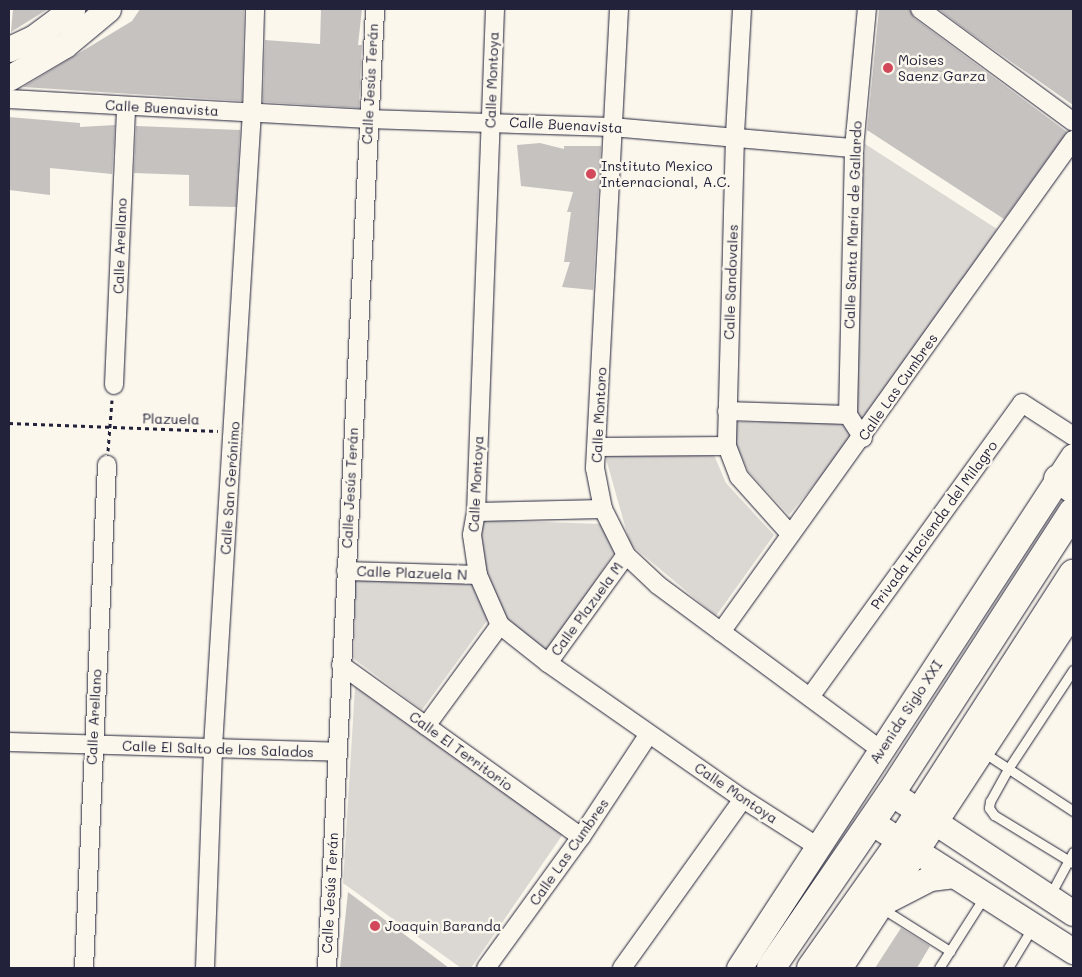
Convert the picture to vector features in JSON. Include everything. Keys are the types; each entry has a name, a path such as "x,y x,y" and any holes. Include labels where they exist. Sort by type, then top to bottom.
{"highway":[{"path":"771,968 891,793 1073,512"},
{"path":"811,968 909,846 1073,574"}],"street":[{"path":"9,49 33,38 72,9"},
{"path":"9,78 65,45 108,9"},
{"name":"Calle San Gerónimo","path":"205,968 213,748 234,432 252,112 255,9"},
{"name":"Calle Jesús Terán","path":"327,968 375,9"},
{"name":"Calle Montoya","path":"495,9 476,512 472,535 478,575 500,624 548,663 743,799 820,848"},
{"name":"Calle Montoro","path":"619,9 598,447 595,468 603,509 626,555 658,585 881,750"},
{"name":"Calle Sandovales","path":"742,9 735,136 727,446 739,477 790,534"},
{"name":"Calle Santa María de Gallardo","path":"848,415 854,148 867,9"},
{"path":"920,9 1073,122"},
{"name":"Calle Buenavista","path":"9,99 368,119 612,127 735,136 854,148"},
{"name":"Calle Arellano","path":"114,385 126,107"},
{"name":"Calle Las Cumbres","path":"721,632 790,534 863,438 1073,140"},
{"name":"Privada Hacienda del Milagro","path":"810,697 1022,403 1073,436"},
{"path":"727,410 848,415 863,438"},
{"path":"598,447 727,446"},
{"name":"Avenida Siglo XXI","path":"739,968 820,848 881,750 1066,484 1073,456"},
{"name":"Calle Arellano","path":"84,968 92,746 107,465"},
{"path":"476,512 603,509"},
{"name":"Calle Plazuela M","path":"548,663 626,555"},
{"name":"Calle Plazuela N","path":"346,571 478,575"},
{"path":"927,817 960,787 1073,610"},
{"path":"426,726 500,624"},
{"name":"Calle El Territorio","path":"341,665 581,837"},
{"name":"Calle Las Cumbres","path":"486,968 581,837 650,734"},
{"name":"Calle El Salto de los Salados","path":"9,742 338,752"},
{"path":"960,787 960,822 982,854"},
{"path":"891,793 1073,913"},
{"path":"622,968 743,799"},
{"path":"871,822 1073,951"},
{"path":"840,968 881,905 909,846"},
{"path":"881,905 922,880 954,875"}],"lane":[{"path":"1049,897 1072,858 994,815 989,808 990,801 1008,769 1073,670"},
{"path":"983,752 1073,811"},
{"path":"939,968 985,895"},
{"path":"881,905 950,951"},
{"path":"1008,968 1033,926"}],"path":[{"path":"107,465 114,385"},
{"name":"Plazuela","path":"9,423 109,429 234,432"}],"shaded area":[{"path":"862,142 997,229 866,426 856,412"},
{"path":"736,422 844,422 852,439 789,515 748,471 736,445"},
{"path":"605,455 714,455 726,483 774,535 716,616 630,544"},
{"path":"484,520 603,524 614,553 547,656 510,624 488,578 480,537"},
{"path":"355,579 473,584 489,618 422,710 354,659"},
{"path":"355,687 563,834 471,968 461,968 343,883"}],"building":[{"path":"13,9 48,9 11,32"},
{"path":"140,9 244,9 242,101 23,87 132,21"},
{"path":"321,9 362,9 358,45 362,45 359,108 263,102 265,40 320,44"},
{"path":"879,9 910,9 914,18 1067,132 1004,219 867,130"},
{"path":"938,9 1073,9 1073,105 969,32"},
{"path":"9,117 80,123 80,127 115,125 112,174 50,168 50,195 9,190"},
{"path":"136,126 240,130 236,207 189,206 189,175 134,173"},
{"path":"540,143 564,149 564,146 601,146 593,290 562,287 570,262 564,262 571,212 567,212 573,192 521,186 517,145"},
{"path":"348,892 449,968 340,968"},
{"path":"901,928 930,946 917,968 875,968"}],"place":[{"name":"Moises Saenz Garza","path":"888,68"},
{"name":"Instituto Mexico Internacional, A.C.","path":"591,174"},
{"name":"Joaquin Baranda","path":"375,926"}]}
